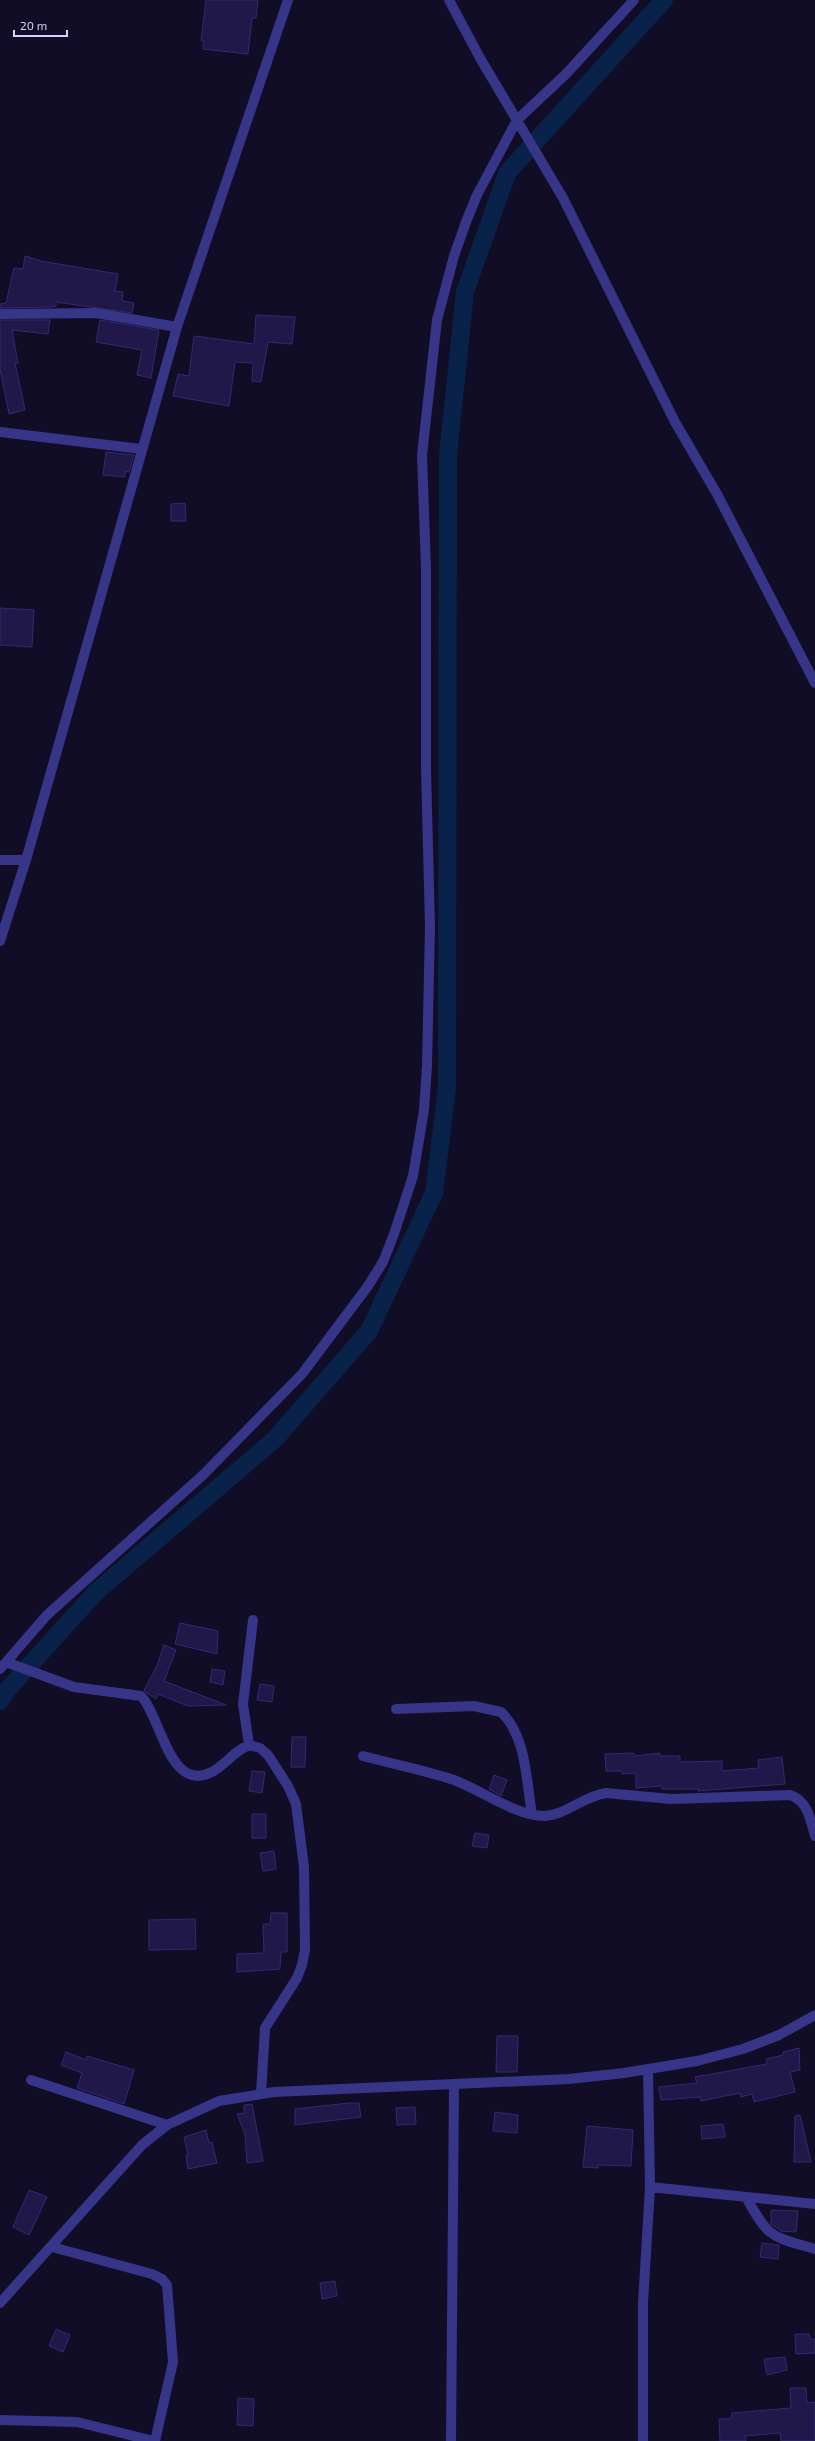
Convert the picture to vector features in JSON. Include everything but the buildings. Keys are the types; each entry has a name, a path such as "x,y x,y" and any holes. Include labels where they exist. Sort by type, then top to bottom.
{"street":[{"path":"0,941 26,860 128,501 141,449 177,327 288,0"},
{"path":"450,0 517,120 563,198 676,422 717,494 815,683"},
{"path":"261,2094 265,2028 296,1978 302,1965 305,1950 304,1867 296,1804 288,1786 268,1755 260,1748 249,1745 241,1748 211,1772 188,1774 179,1768 173,1759 150,1706 141,1696 74,1687 7,1665 47,1615 203,1475 302,1374 368,1286 383,1262 406,1202 413,1176 424,1110 430,926 426,762 426,569 422,455 437,320 454,256 477,195 517,120 566,74 634,0"},
{"path":"0,314 96,313 177,327"},
{"path":"0,432 141,449"},
{"path":"0,860 26,860"},
{"path":"249,1745 243,1704 254,1620"},
{"path":"396,1709 474,1706 501,1712 515,1731 520,1744 532,1814"},
{"path":"363,1756 452,1780 532,1814 544,1816 555,1814 587,1797 606,1793 671,1798 790,1796 799,1798 804,1804 815,1836"},
{"path":"0,2303 52,2247 142,2145 167,2125 219,2101 261,2094 569,2079 648,2069 697,2061 742,2049 779,2035 815,2015"},
{"path":"643,2441 643,2303 650,2187 648,2069"},
{"path":"31,2080 167,2125"},
{"path":"450,2441 454,2085"},
{"path":"650,2187 815,2204"},
{"path":"746,2197 768,2232 777,2238 815,2249"},
{"path":"0,2420 77,2422 154,2441 173,2362 167,2285 162,2279 152,2274 52,2247"}],"waterway":[{"path":"0,1701 8,1689 96,1592 275,1439 369,1331 434,1193 447,1088 448,455 465,292 507,173 664,0"}]}
